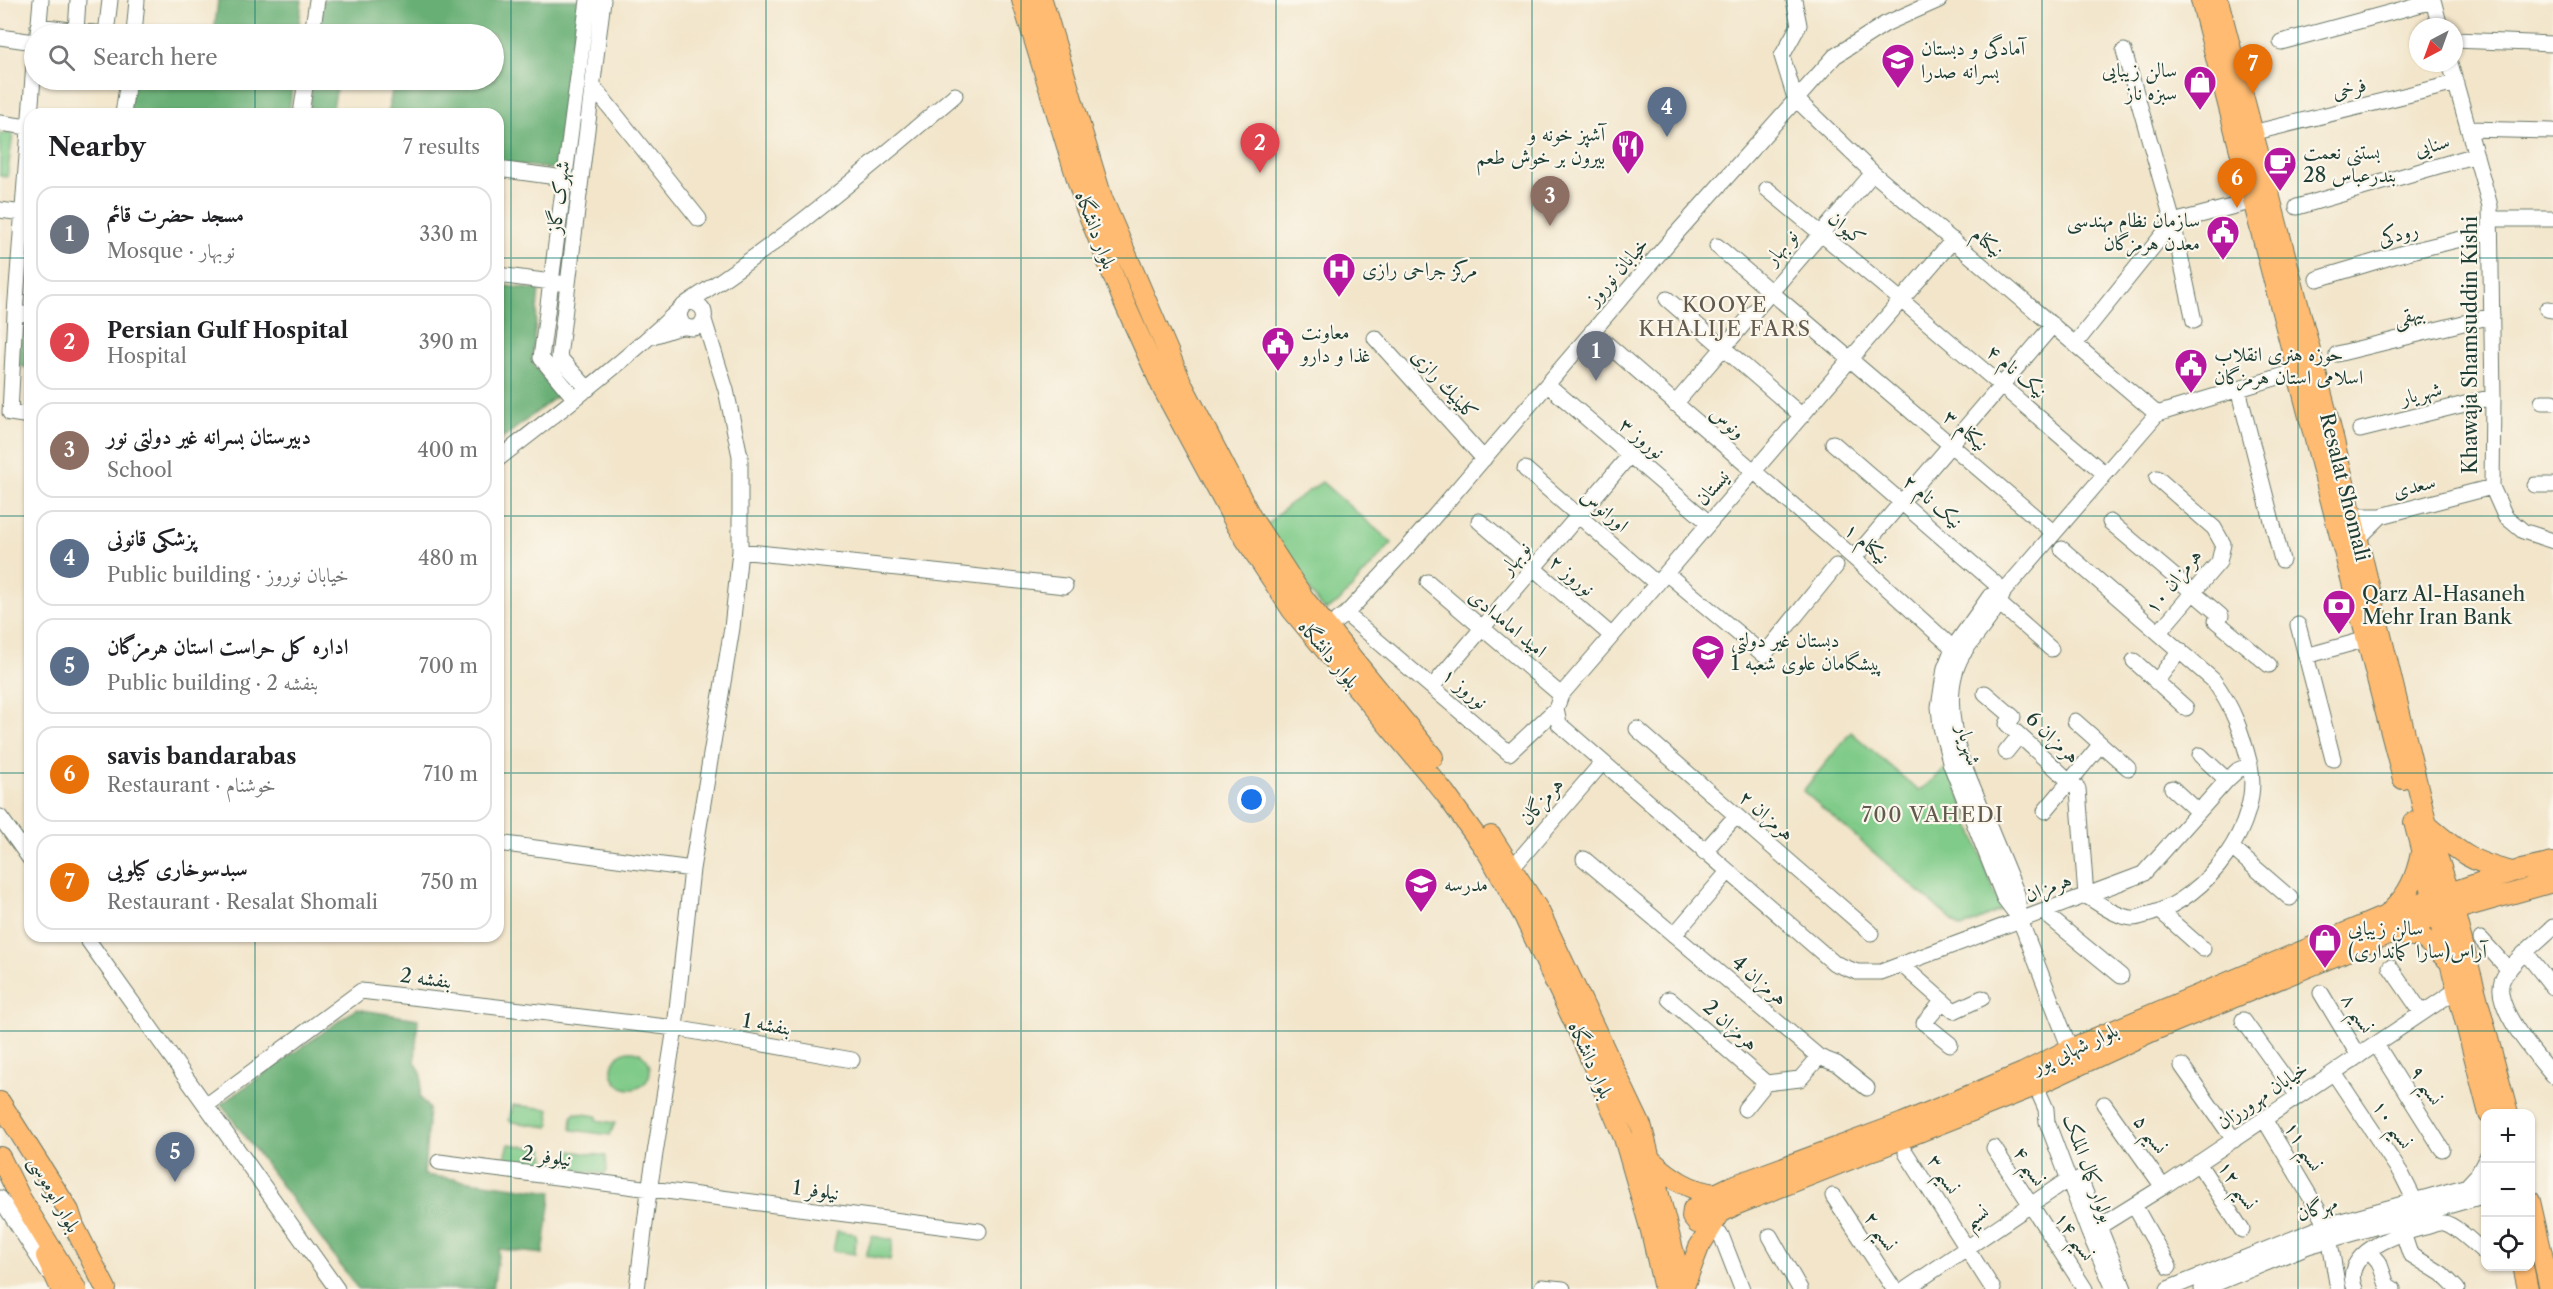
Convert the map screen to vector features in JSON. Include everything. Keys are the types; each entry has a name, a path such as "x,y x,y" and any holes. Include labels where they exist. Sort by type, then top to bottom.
{"main road":[{"name":"Resalat Shomali","path":"2201,0 2298,371 2427,825 2443,904 2507,1109"},
{"name":"Resalat Shomali","path":"2218,0 2353,516 2374,638 2421,851 2443,904"},
{"name":"بلوار دانشگاه","path":"1033,2 1102,198 1182,384 1251,517 1305,600 1459,790 1513,867 1539,911 1642,1128 1683,1289"},
{"name":"بلوار دانشگاه","path":"1033,2 1086,208 1123,300 1163,389 1237,526 1292,610 1444,792 1488,853 1524,916 1573,1019 1624,1138 1652,1231 1664,1289"},
{"path":"2427,825 2465,856 2481,864 2512,872"},
{"path":"2421,851 2416,876 2410,890 2386,925 2402,934 2422,937 2458,957 2475,917 2496,898"},
{"path":"2443,904 2512,872 2553,862"},
{"path":"2443,904 2496,898 2553,882"},
{"name":"بلوار شهابی پور","path":"1719,1202 1903,1123 2032,1077 2074,1057 2386,925 2443,904"},
{"name":"Resalat Shomali","path":"2458,957 2458,989 2488,1109"},
{"name":"بلوار ابوموسی","path":"0,1102 69,1211 74,1226 106,1289"},
{"name":"بلوار ابوموسی","path":"0,1157 21,1198 76,1289"},
{"path":"1652,1161 1682,1184 1703,1192 1719,1202 1715,1218 1699,1247 1683,1289"},
{"path":"21,1198 60,1289"},
{"path":"69,1211 89,1236 119,1289"},
{"path":"2533,1217 2550,1289"},
{"path":"2524,1271 2528,1289"}],"street":[{"path":"39,24 41,0"},
{"path":"76,24 78,0"},
{"path":"106,24 110,0"},
{"path":"135,24 138,0"},
{"path":"313,24 316,0"},
{"name":"شهرک گاز","path":"575,399 541,358 588,0"},
{"name":"شهرک گاز","path":"588,389 559,357 603,0"},
{"path":"1794,0 1799,26 1782,56 1795,98"},
{"name":"خیابان نوروز","path":"1327,628 1346,614 1409,546 1592,331 1795,98 1835,56 1885,24 1939,0"},
{"path":"2281,42 2433,0 2438,18"},
{"path":"0,37 24,41"},
{"path":"2463,40 2553,44"},
{"path":"2124,51 2173,222 2194,321"},
{"name":"Khawaja Shamsuddin Kishi","path":"2453,72 2490,206 2492,487"},
{"name":"فرخی","path":"2252,133 2456,83"},
{"path":"592,85 699,219"},
{"path":"30,108 32,90"},
{"path":"124,108 127,90"},
{"path":"303,108 305,90"},
{"path":"504,454 588,389 684,305 722,281 859,177 955,95"},
{"name":"نیکنام","path":"1795,98 1874,172 2157,414"},
{"path":"0,123 24,126"},
{"path":"2469,129 2553,131"},
{"name":"سنایی","path":"2297,207 2476,155"},
{"name":"شهرک گاز","path":"504,170 564,178"},
{"name":"نو بهار","path":"1676,404 1874,172"},
{"name":"کیوان","path":"1767,189 1901,300"},
{"path":"2075,344 2173,222 2254,201"},
{"path":"0,210 24,214"},
{"name":"رودکی","path":"2317,279 2490,226 2553,219"},
{"name":"نیستان","path":"1558,702 1661,578 1953,240"},
{"name":"نیکنام ۳","path":"1717,246 2054,533"},
{"path":"24,264 22,314 10,413 24,415"},
{"path":"504,276 568,284"},
{"path":"650,337 696,322 722,281"},
{"path":"1667,299 1802,416"},
{"name":"نیک نام ۴","path":"1901,300 2105,474"},
{"path":"637,1289 649,1191 675,1028 692,869 732,628 740,550 740,456 726,390 715,357 696,322 701,306 694,303 684,305 678,314 680,322 696,322"},
{"name":"بیهقی","path":"2337,354 2492,316"},
{"path":"1854,558 2053,325"},
{"path":"1592,331 1676,404"},
{"name":"كلينيك رازی","path":"1375,338 1484,459"},
{"path":"2157,414 2298,371"},
{"name":"نوروز ۳","path":"1548,385 1709,523"},
{"path":"2238,389 2282,560"},
{"name":"شهریار","path":"2360,430 2493,397"},
{"name":"ونوس","path":"1676,404 1753,472"},
{"name":"شهریار","path":"2074,1057 2020,920 2004,898 1945,746 1939,707 1945,668 1959,650 1990,596 2002,597 2157,414"},
{"name":"نیک نام ۲","path":"1833,443 1902,501 2002,597 2051,649"},
{"name":"نوبهار","path":"1432,687 1629,455"},
{"name":"اورانوس","path":"1526,469 1579,515 1764,655 1836,566"},
{"name":"نیکنام ۱","path":"1753,472 1959,650"},
{"name":"هرمزان ۱۰","path":"2157,478 2214,528 2223,544 2218,562 2159,632"},
{"path":"2535,484 2553,485"},
{"path":"2492,487 2505,516 2523,531 2553,541"},
{"name":"سعدی","path":"2353,516 2381,516 2492,487"},
{"name":"سعدی","path":"2358,539 2381,516"},
{"name":"نوروز ۲","path":"1479,521 1612,636"},
{"path":"2110,522 2221,616 2216,621 2269,664"},
{"path":"2062,549 2213,680 2228,700 2241,727 2252,771 2251,800 2232,848 2202,885 2160,911 2132,919 2086,896"},
{"path":"740,550 1065,586"},
{"name":"امید امامدادی","path":"1428,582 1482,628 1558,702"},
{"name":"نوروز ۱","path":"1346,614 1509,753 1558,702"},
{"path":"2298,625 2333,759"},
{"path":"2306,656 2374,638"},
{"path":"2156,682 2180,650"},
{"path":"2134,662 2186,708"},
{"name":"هرمزان 6","path":"1985,693 2013,717 2007,724 2019,736 2036,761 2078,789 2086,896"},
{"path":"1558,702 1559,724 1602,763"},
{"path":"2075,721 2128,768"},
{"name":"هرمزان ۲","path":"1637,729 1871,933"},
{"path":"2006,752 2019,736"},
{"path":"2045,811 2101,744"},
{"path":"2200,755 2227,780"},
{"name":"هرمزگان","path":"1513,867 1602,763"},
{"name":"هرمزان","path":"1602,763 1834,963 1857,972 1881,972 1902,965 2143,874 2227,780 2238,770 2252,771"},
{"path":"2172,788 2198,812"},
{"path":"1704,852 1736,816"},
{"path":"0,817 24,851"},
{"path":"504,844 692,869"},
{"path":"2232,848 2290,898"},
{"name":"هرمزان 4","path":"1584,859 1818,1057 1837,1064 1867,1088"},
{"path":"1674,935 1728,872"},
{"path":"2160,911 2203,949"},
{"path":"2043,912 2121,976"},
{"path":"2553,927 2509,970 2503,979 2501,988 2507,1011 2519,1034 2553,1076"},
{"path":"2481,939 2509,970"},
{"path":"89,942 337,1289"},
{"path":"2526,953 2553,987"},
{"path":"1902,965 1954,1011 1982,998"},
{"path":"2390,967 2422,1014"},
{"name":"خیابان مهرورزان","path":"2094,1230 2234,1140 2458,989"},
{"name":"بنفشه 2","path":"207,1105 361,991 675,1028"},
{"name":"نسیم ۸","path":"2321,993 2359,1056"},
{"name":"هرمزان 2","path":"1669,999 1766,1083"},
{"path":"1943,1001 1924,1023 1950,1044"},
{"path":"2243,1020 2298,1096"},
{"name":"بنفشه 1","path":"675,1028 852,1060"},
{"name":"نسیم ۹","path":"2376,1044 2442,1149"},
{"path":"1745,1109 1766,1083 1800,1079 1818,1057"},
{"path":"2182,1066 2234,1140"},
{"name":"نسیم ۱۰","path":"2334,1072 2402,1174 2415,1201"},
{"path":"2032,1077 2046,1109"},
{"name":"نسیم ۵","path":"2104,1104 2163,1187"},
{"name":"بولوار کمال الملک","path":"2046,1109 2047,1122 2069,1179 2124,1289"},
{"name":"بولوار کمال الملک","path":"2046,1109 2056,1119 2114,1289"},
{"name":"نسیم ۱۱","path":"2264,1119 2328,1233 2338,1289"},
{"name":"نسیم ۴","path":"1994,1148 2029,1206"},
{"name":"نسیم ۳","path":"1906,1153 1993,1289"},
{"name":"نیلوفر 2","path":"439,1162 649,1191"},
{"name":"نسیم ۱۲","path":"2198,1163 2242,1230"},
{"path":"2477,1195 2478,1174 2484,1163"},
{"name":"نسیم","path":"1906,1289 2069,1179"},
{"name":"نیلوفر 1","path":"649,1191 979,1231"},
{"name":"مهرگان","path":"2168,1289 2415,1201 2477,1195"},
{"name":"مهرگان","path":"2202,1289 2308,1246 2328,1233 2477,1195"},
{"name":"نسیم ۲","path":"1833,1196 1894,1289"},
{"path":"0,1198 60,1289"},
{"path":"2134,1205 2169,1267"},
{"name":"نسیم ۱۴","path":"2029,1206 2085,1289"},
{"path":"2355,1289 2352,1284 2356,1262 2369,1250 2392,1236 2444,1223 2454,1228 2481,1250"},
{"path":"2403,1233 2410,1254 2442,1274 2457,1289"},
{"path":"1721,1235 1742,1289"},
{"path":"1770,1236 1800,1289"},
{"path":"2369,1250 2379,1262 2387,1285 2393,1289"},
{"path":"1541,1289 1542,1287 1563,1289"}],"green space":[{"path":"218,0 302,0 299,24 215,24"},
{"path":"323,0 579,0 560,163 551,169 504,163 504,108 389,108 392,90 504,90 504,24 320,24"},
{"path":"131,90 292,90 290,108 129,108"},
{"path":"312,90 336,90 333,108 310,108"},
{"path":"0,133 13,134 7,177 0,176"},
{"path":"504,286 539,290 532,361 557,396 504,437"},
{"path":"24,324 24,367 18,366 20,328"},
{"path":"1322,482 1392,543 1338,603 1326,610 1319,604 1265,527 1288,505"},
{"path":"1851,732 1919,791 1949,766 2001,910 1961,928 1803,791"},
{"path":"356,1009 418,1019 415,1061 422,1075 420,1097 429,1109 424,1175 552,1192 543,1254 499,1249 493,1289 358,1289 221,1104"},
{"path":"631,1051 644,1057 650,1070 644,1083 631,1089 618,1083 612,1070 618,1057"},
{"path":"513,1105 549,1109 550,1124 548,1127 512,1122 509,1120"},
{"path":"575,1113 597,1116 597,1120 615,1123 610,1135 571,1129 572,1117"},
{"path":"509,1144 544,1149 545,1164 543,1166 507,1162 504,1160"},
{"path":"570,1151 606,1156 607,1171 605,1174 569,1169 566,1167"},
{"path":"837,1231 856,1234 855,1254 833,1251"},
{"path":"872,1236 893,1240 890,1260 866,1256"}],"place":[{"name":"آمادگی و دبستان بسرانه صدرا","path":"1898,89"},
{"name":"سبدسوخاری کیلویی","path":"2253,94"},
{"name":"سالن زیبایی سبزه ناز","path":"2200,111"},
{"name":"پزشکی قانونی","path":"1667,137"},
{"name":"Persian Gulf Hospital","path":"1260,173"},
{"name":"آشپز خونه و بیرون بر خوش طعم","path":"1628,175"},
{"name":"بستنی نعمت بندرعباس 28","path":"2280,192"},
{"name":"savis bandarabas","path":"2237,208"},
{"name":"دبیرستان بسرانه غیر دولتی نور","path":"1550,226"},
{"name":"سازمان نظام مهندسی معدن هرمزگان","path":"2223,261"},
{"name":"مرکز جراحی رازی","path":"1339,298"},
{"name":"معاونت غذا و دارو","path":"1278,372"},
{"name":"مسجد حضرت قائم","path":"1596,381"},
{"name":"حوزه هنری انقلاب اسلامی استان هرمزگان","path":"2191,394"},
{"name":"Qarz Al-Hasaneh Mehr Iran Bank","path":"2339,635"},
{"name":"دبستان غیر دولتی پیشگامان علوی شعبه 1","path":"1708,680"},
{"name":"مدرسه","path":"1421,913"},
{"name":"سالن زیبایی آراس(سارا کمانداری)","path":"2325,969"},
{"name":"اداره کل حراست استان هرمزگان","path":"175,1182"}],"district":[{"name":"KOOYE KHALIJE FARS","path":"1725,316"},
{"name":"700 VAHEDI","path":"1933,814"}]}
